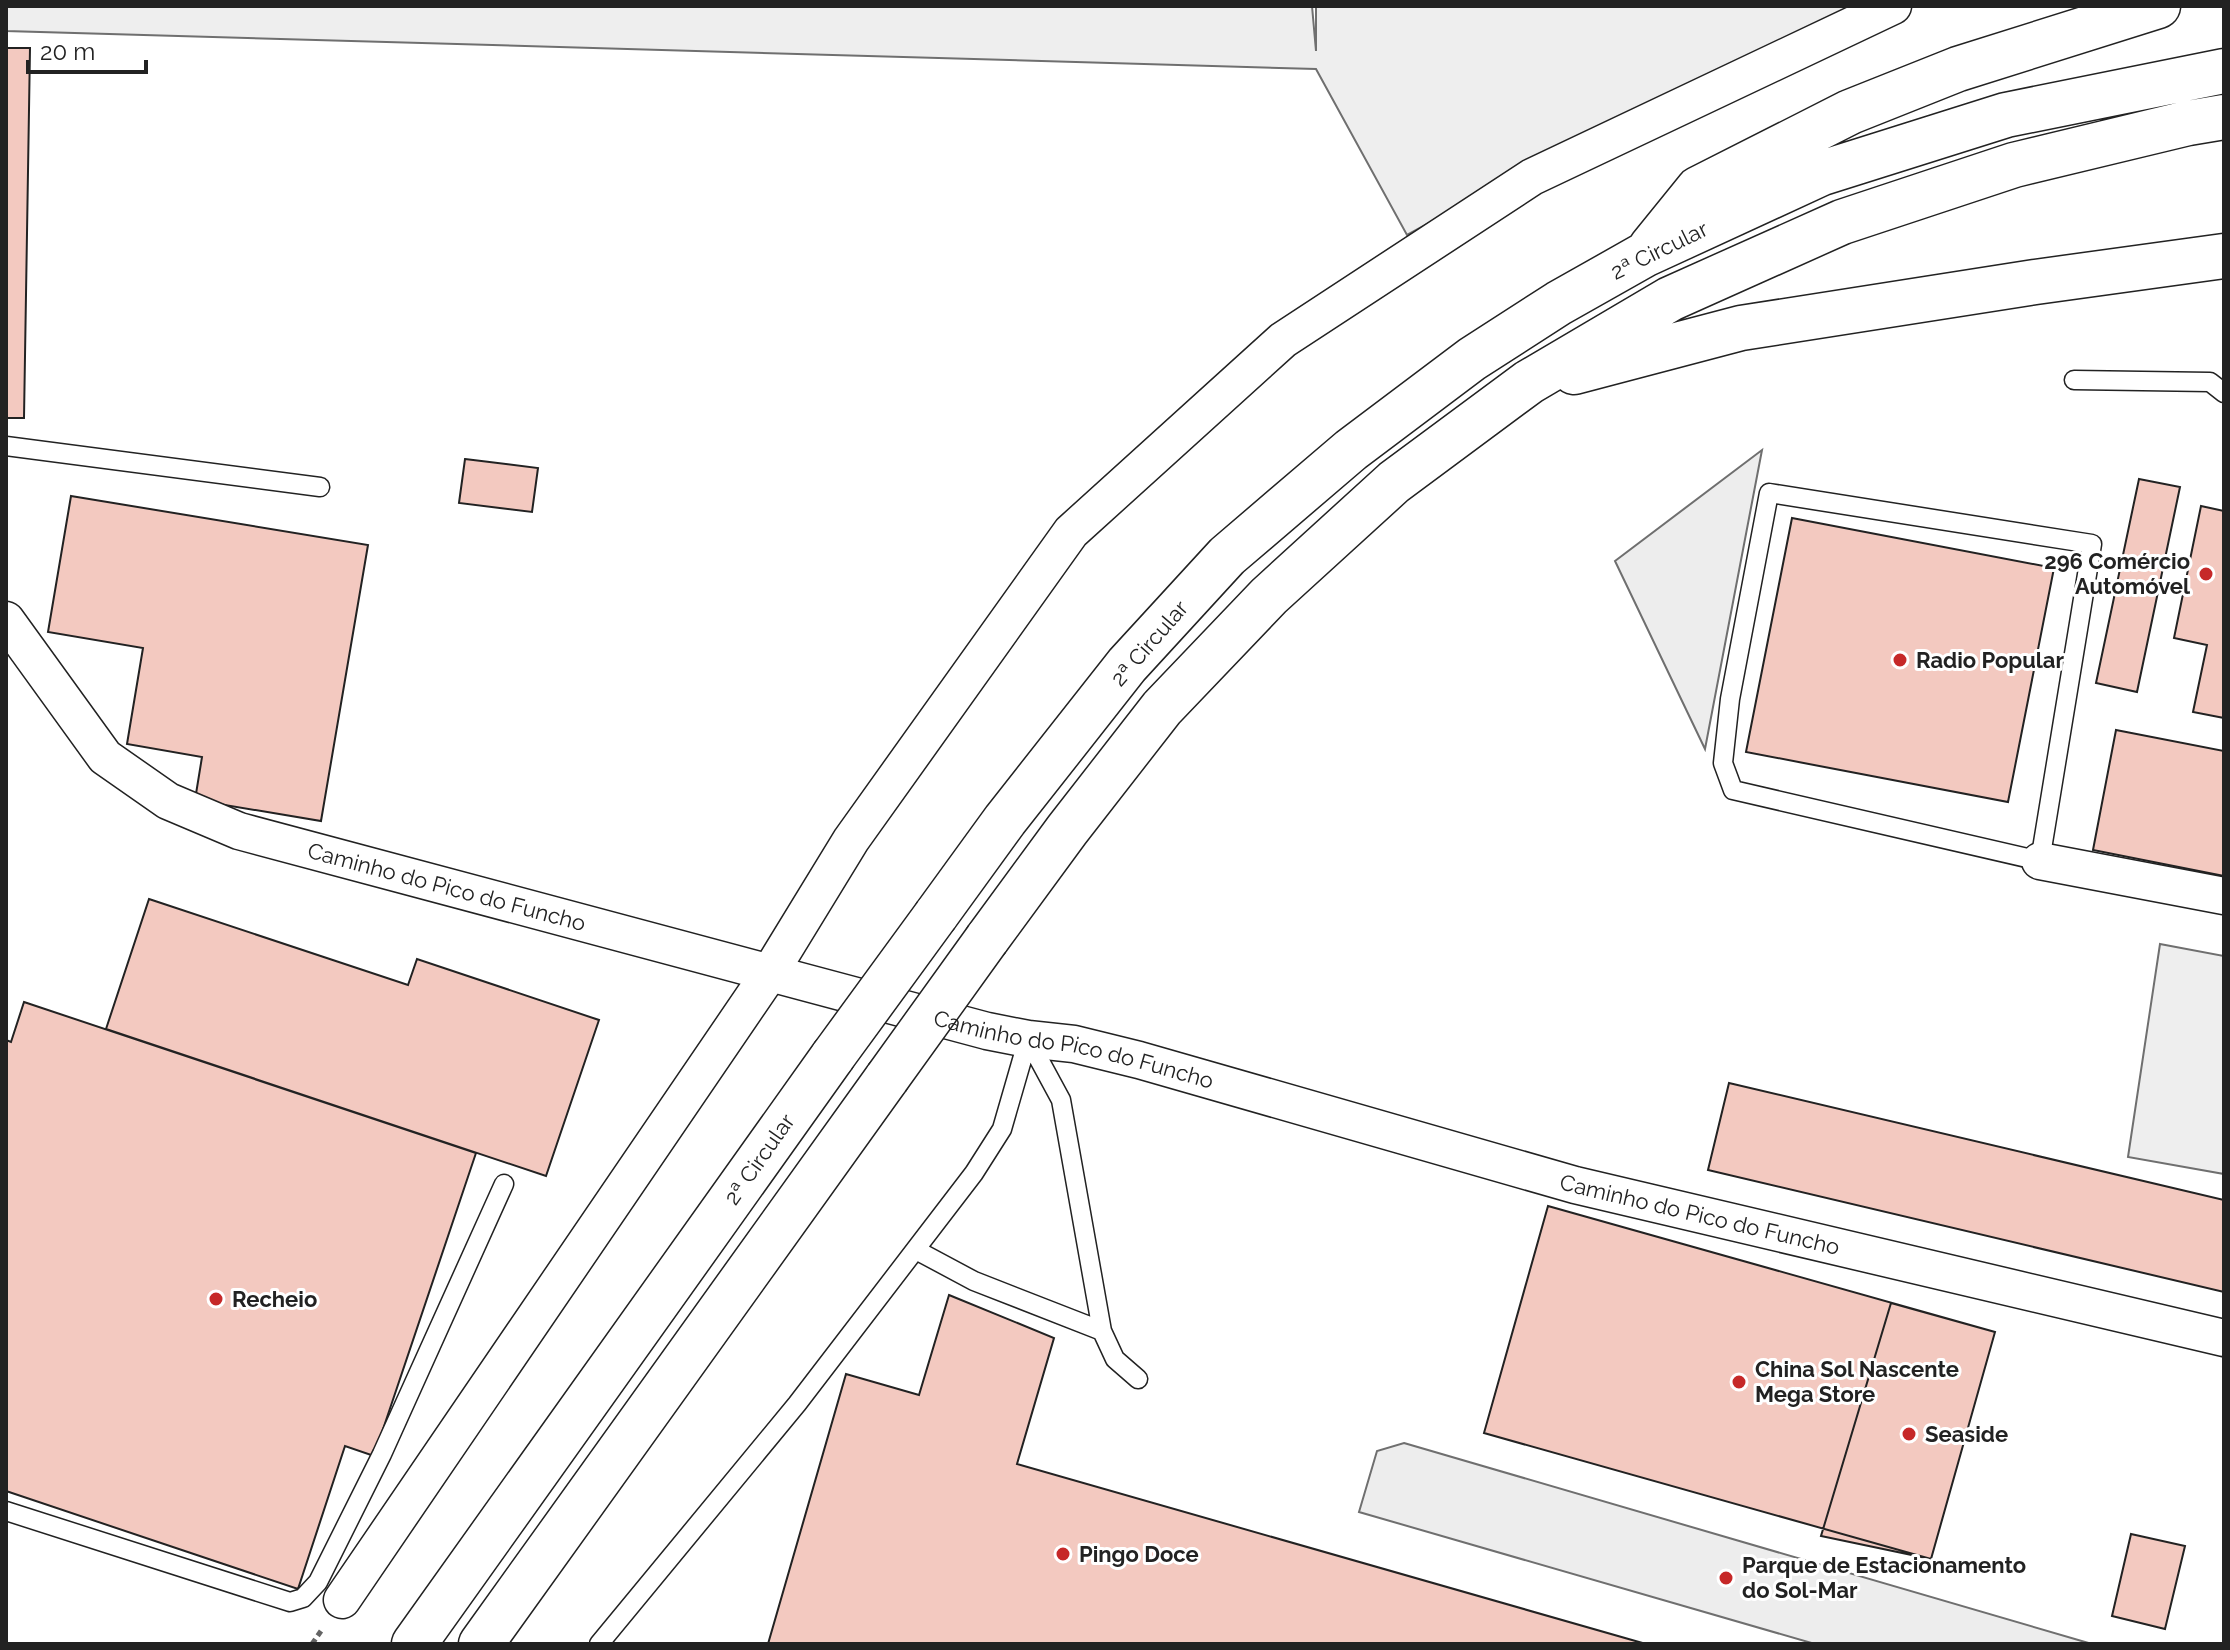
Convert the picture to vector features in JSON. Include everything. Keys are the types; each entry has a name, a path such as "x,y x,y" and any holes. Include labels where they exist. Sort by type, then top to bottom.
{"highway":[{"path":"1644,255 1698,189 1850,112 1958,69 2158,6"},
{"name":"2ª Circular","path":"414,1644 1005,820 1127,665 1227,556 1351,450 1472,359 1559,303 1644,255 1822,173 1850,164 2006,115 2224,71"},
{"path":"481,1644 987,939 1162,708 1269,596 1394,482 1529,382 1670,299 1842,222 2014,165 2224,117"},
{"path":"1529,382 1741,328 2224,256"}],"street":[{"path":"330,1591 769,974 851,840 1071,532 1283,340 1532,177 1893,6"},
{"name":"Caminho do Pico do Funcho","path":"6,620 105,757 168,801 239,831 769,974 1028,1039 1074,1044 1139,1060 1575,1185 2224,1338"},
{"path":"2040,861 2224,896"}],"lane":[{"path":"2074,380 2210,382 2224,393"},
{"path":"6,446 320,487"},
{"path":"1769,493 2092,544 2040,861 1733,790 1723,763 1730,699 1769,493"},
{"path":"599,1644 797,1404 974,1173 1002,1129 1028,1039"},
{"path":"1028,1039 1061,1100 1102,1331 1115,1359 1138,1379"},
{"path":"6,1511 290,1602 330,1591 382,1454 504,1184"},
{"path":"916,1250 974,1281 1102,1331"}],"shaded area":[{"path":"6,6 1312,6 1316,51 1316,6 1852,6 1648,104 1407,235 1316,69 6,31"},
{"path":"1762,450 1705,749 1615,561"},
{"path":"2160,944 2224,956 2224,1174 2128,1157"},
{"name":"Parque de Estacionamento do Sol-Mar","path":"1404,1443 2092,1644 1815,1644 1359,1512 1377,1451"}],"building":[{"path":"6,48 30,48 24,418 6,418"},
{"path":"465,459 538,468 532,512 459,503"},
{"path":"2139,479 2180,487 2137,692 2096,683"},
{"path":"71,496 368,545 321,821 195,800 202,757 127,744 143,648 48,632"},
{"name":"296 Comércio Automóvel","path":"2201,506 2224,511 2224,718 2193,712 2207,645 2174,638"},
{"name":"Radio Popular","path":"1792,518 2054,568 2008,802 1746,752"},
{"path":"2116,730 2224,751 2224,876 2093,850"},
{"path":"149,899 408,985 417,959 599,1020 546,1176 106,1029"},
{"name":"Recheio","path":"24,1002 476,1153 374,1456 345,1446 298,1589 6,1491 6,1040 11,1042"},
{"path":"1729,1083 2224,1200 2224,1292 1708,1170"},
{"name":"China Sol Nascente Mega Store","path":"1548,1206 1995,1332 1931,1559 1484,1433"},
{"name":"Pingo Doce","path":"949,1295 1054,1338 1017,1464 1646,1644 768,1644 846,1374 919,1395"},
{"name":"Seaside","path":"1891,1303 1995,1332 1931,1559 1821,1536"},
{"path":"2131,1534 2185,1546 2165,1629 2112,1616"}],"place":[{"name":"296 Comércio Automóvel","path":"2206,574"},
{"name":"Radio Popular","path":"1900,660"},
{"name":"Recheio","path":"216,1299"},
{"name":"China Sol Nascente Mega Store","path":"1739,1382"},
{"name":"Seaside","path":"1909,1434"},
{"name":"Pingo Doce","path":"1063,1554"},
{"name":"Parque de Estacionamento do Sol-Mar","path":"1726,1578"}]}
